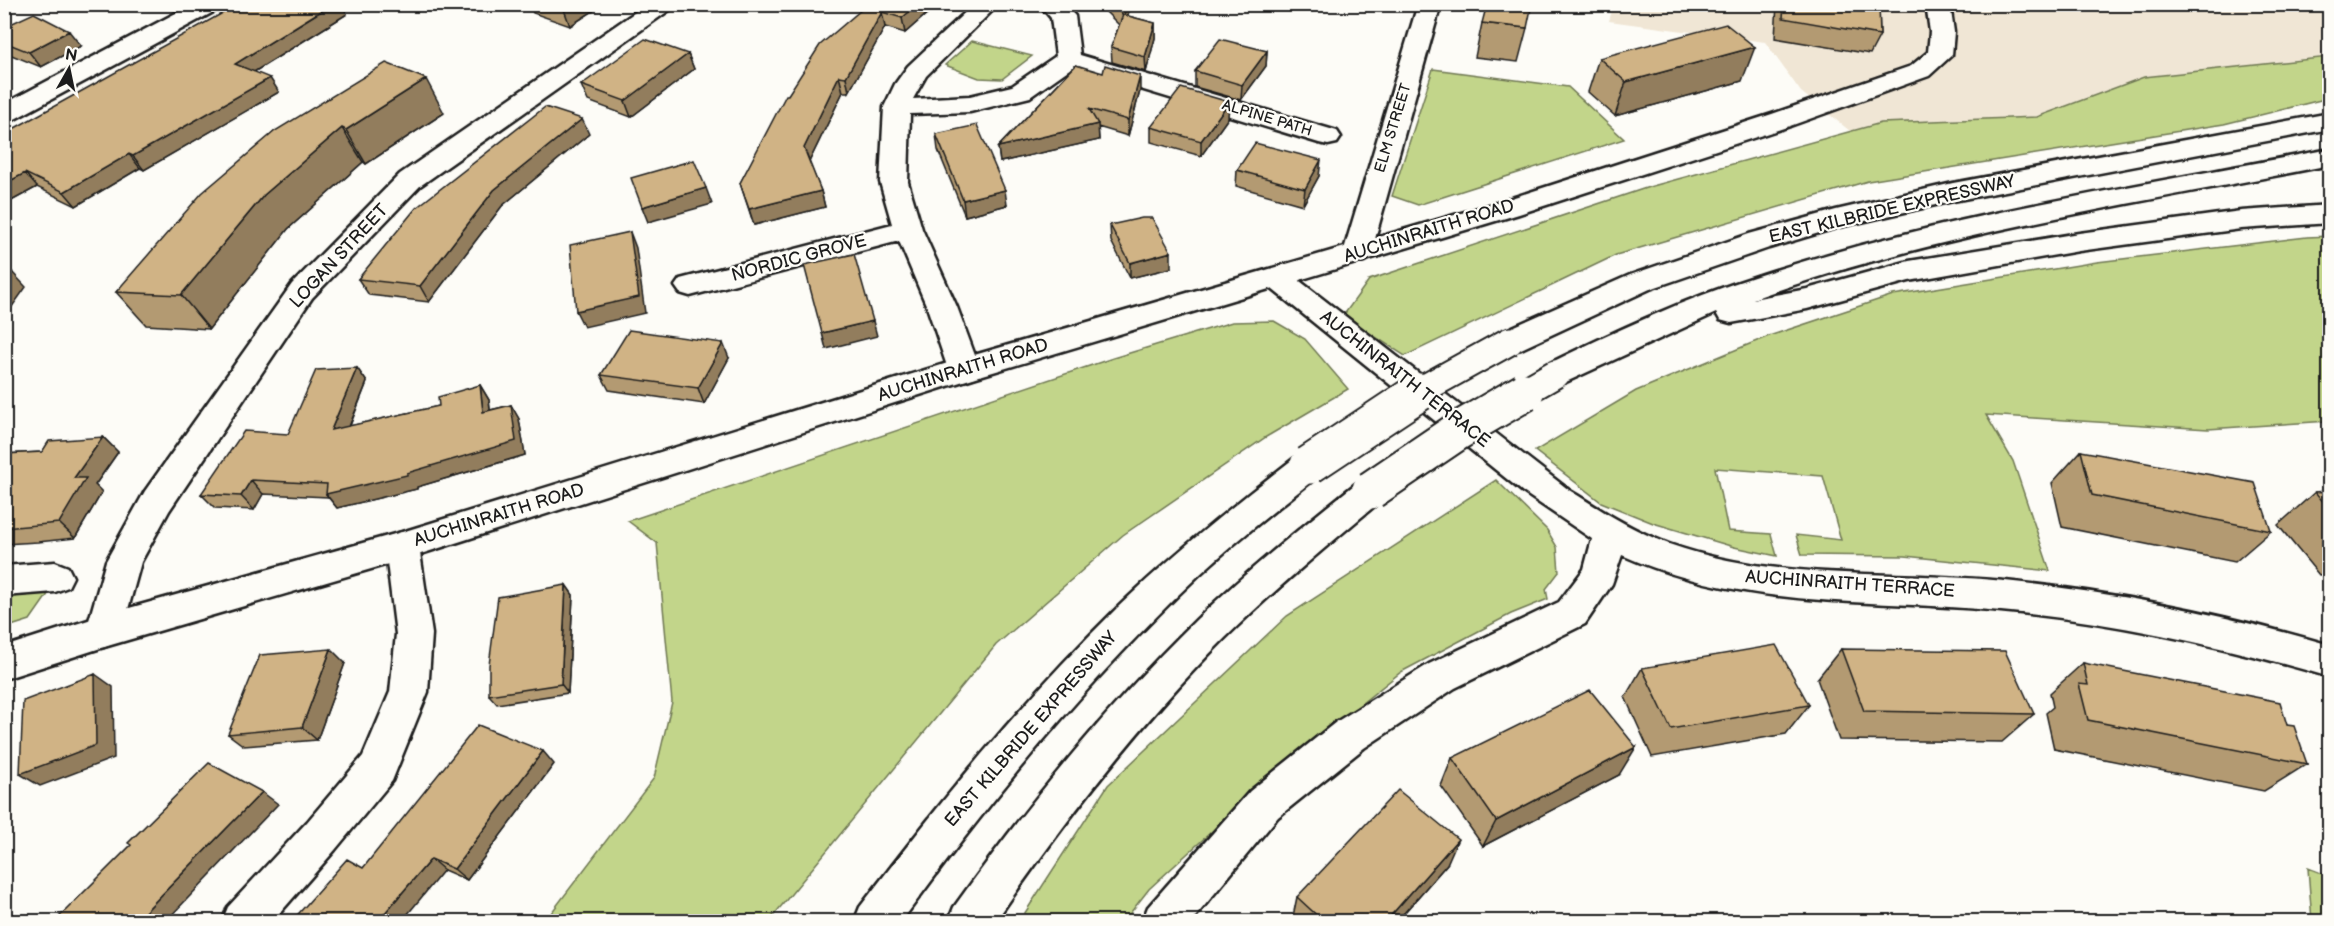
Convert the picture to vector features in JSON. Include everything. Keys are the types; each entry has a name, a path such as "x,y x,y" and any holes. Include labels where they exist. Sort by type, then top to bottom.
{"main road":[{"path":"4,115 212,4"},
{"name":"LOGAN STREET","path":"104,631 124,561 157,501 302,291 410,180 663,4"},
{"path":"964,369 942,307 908,229 894,182 897,107 917,71 988,4"},
{"path":"897,107 970,104 1021,92 1068,58 1063,16 1050,4"},
{"name":"ELM STREET","path":"1357,253 1430,4"},
{"name":"AUCHINRAITH ROAD","path":"4,663 104,631 402,546 964,369 1509,208 1770,123 1920,71 1940,55 1942,32 1938,4"},
{"name":"ALPINE PATH","path":"1068,58 1328,137"},
{"name":"EAST KILBRIDE EXPRESSWAY","path":"875,921 942,830 1031,723 1105,643 1231,525 1309,465 1410,397 1510,340 1640,282 1759,240 1836,219 1953,192 2330,120"},
{"name":"EAST KILBRIDE EXPRESSWAY","path":"969,921 1065,791 1191,649 1292,555 1371,490 1458,431 1555,374 1647,330 1774,281 1871,251 2014,218 2330,157"},
{"path":"1647,330 1807,299 1909,272 2079,242 2230,221 2330,214"},
{"name":"NORDIC GROVE","path":"690,286 908,229"},
{"name":"AUCHINRAITH TERRACE","path":"1277,278 1554,497 1610,535 1658,555 1701,569 1752,578 1805,584 2006,596 2157,618 2290,649 2330,661"},
{"path":"1163,921 1264,804 1350,735 1442,676 1572,613 1600,574 1610,535"},
{"path":"243,921 321,836 378,768 409,692 414,634 402,546"},
{"path":"4,581 55,577"}],"shaded area":[{"path":"1614,4 2329,5 2329,57 2144,77 2037,117 1881,123 1850,131 1801,92 1765,42 1609,21"}],"green space":[{"path":"972,41 1032,56 1002,79 979,78 945,65"},
{"path":"2329,57 2329,98 2224,124 1868,181 1616,255 1405,356 1343,316 1369,280 1649,187 1881,123 2037,117 2144,77"},
{"path":"1433,69 1568,87 1624,139 1418,205 1392,196"},
{"path":"2329,236 2329,421 2208,429 1986,415 2013,461 2050,571 1905,556 1802,555 1796,535 1841,540 1823,476 1715,468 1728,531 1771,534 1777,556 1734,547 1653,523 1601,502 1535,451 1636,391 1769,336 1893,295 2097,262"},
{"path":"1274,321 1305,339 1348,389 1266,437 1123,535 996,645 769,921 545,921 654,778 672,702 657,543 628,521 1113,358 1232,322"},
{"path":"1496,480 1547,530 1557,547 1559,572 1546,589 1548,599 1511,614 1401,672 1281,768 1149,889 1124,921 1019,922 1108,785 1287,616"},
{"path":"51,590 30,620 5,628 5,594"},
{"path":"2308,868 2329,876 2329,921 2312,921"}],"building":[{"path":"239,4 332,4 235,64 270,78 133,156 129,154 64,192 25,173 4,184 4,134"},
{"path":"868,4 918,4 902,18 882,12 846,77 839,76 804,148 821,191 749,209 740,183 786,95 820,45"},
{"path":"1112,4 1126,4 1124,15 1155,23 1145,57 1111,47 1123,15"},
{"path":"1487,4 1532,4 1527,28 1482,23"},
{"path":"1784,4 1879,4 1880,35 1783,18"},
{"path":"34,13 69,31 29,52 4,42 4,27"},
{"path":"1726,24 1755,47 1626,82 1599,58"},
{"path":"645,39 688,54 625,101 581,85"},
{"path":"1220,39 1267,51 1242,85 1195,71"},
{"path":"386,63 426,79 346,130 342,128 264,195 181,295 116,292 202,193 275,131"},
{"path":"1076,65 1103,73 1105,65 1140,76 1128,120 1089,109 1098,124 998,147"},
{"path":"1181,88 1229,102 1201,141 1151,127"},
{"path":"545,107 582,119 494,190 420,286 358,279 416,208"},
{"path":"977,125 1005,190 963,200 936,134"},
{"path":"1255,143 1321,160 1305,189 1237,170"},
{"path":"694,160 706,188 642,207 631,178"},
{"path":"1152,218 1171,252 1130,263 1110,225"},
{"path":"630,232 639,297 576,311 570,245"},
{"path":"854,254 873,321 822,333 804,265"},
{"path":"4,272 12,272 4,282"},
{"path":"629,330 723,343 698,388 601,375"},
{"path":"357,368 331,430 439,406 438,397 480,385 483,412 511,405 516,441 407,473 407,475 326,494 327,484 251,480 241,496 201,494 244,431 288,434 316,370"},
{"path":"103,437 74,478 86,478 59,523 4,528 4,454 42,452 49,441"},
{"path":"2081,451 2255,483 2271,531 2092,495"},
{"path":"2330,491 2330,510 2315,492"},
{"path":"566,585 561,684 489,695 489,665 498,597"},
{"path":"1776,645 1809,705 1671,729 1642,668"},
{"path":"331,649 302,727 228,734 260,655"},
{"path":"1841,649 2005,651 2034,714 1864,711"},
{"path":"2083,663 2280,702 2287,725 2294,726 2307,764 2088,720 2079,684 2088,685"},
{"path":"95,674 96,745 20,774 23,701"},
{"path":"1590,690 1636,747 1496,821 1452,758"},
{"path":"478,725 543,751 454,869 431,859 378,921 292,921 347,859 363,868"},
{"path":"209,763 262,792 145,912 148,914 141,921 55,921 131,845 128,843"},
{"path":"1398,790 1458,839 1386,921 1323,921 1297,897"},
{"path":"2123,915 2147,921 2124,921"},
{"path":"1935,917 1977,921 1936,921"}]}
